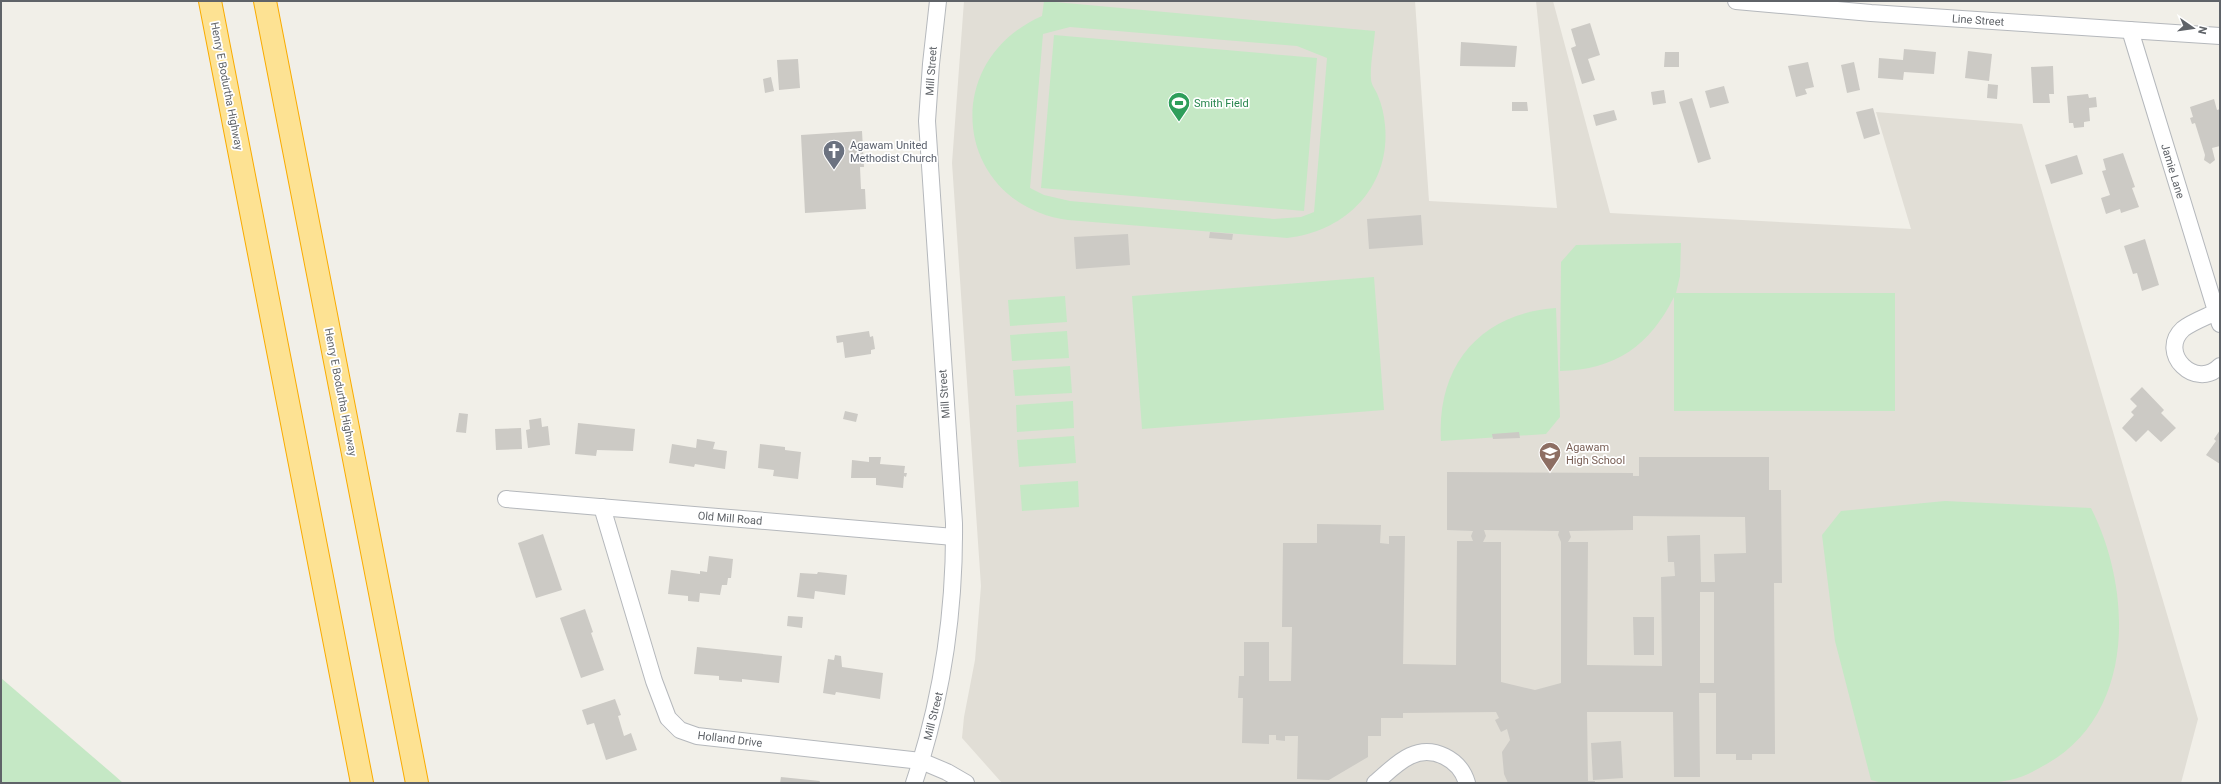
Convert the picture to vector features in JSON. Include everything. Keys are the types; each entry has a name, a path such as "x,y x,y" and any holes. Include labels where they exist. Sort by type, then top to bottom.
{"highway":[{"name":"Henry E Bodurtha Highway","path":"210,1 362,783"},
{"name":"Henry E Bodurtha Highway","path":"265,1 417,783"}],"street":[{"name":"Mill Street","path":"914,783 937,704 944,664 950,621 954,537 927,121 930,64 938,1"},
{"name":"Line Street","path":"1736,1 1879,13 2220,36"},
{"name":"Jamie Lane","path":"2130,30 2218,318 2183,330 2176,341 2175,349 2178,362 2190,372 2206,374 2220,366"},
{"name":"Old Mill Road","path":"506,499 954,537"},
{"name":"Holland Drive","path":"602,507 654,681 668,718 680,730 696,736 921,761 947,772 966,783"},
{"path":"1375,783 1405,758 1416,753 1429,752 1442,755 1452,761 1460,769 1467,783"}],"shaded area":[{"name":"Agawam High School","path":"964,1 1415,1 1429,201 1557,208 1536,1 1553,1 1610,213 1911,229 1876,112 2022,124 2198,719 2181,783 1002,783 962,738 964,717 975,660 981,586 952,163"}],"green space":[{"path":"1044,1 1375,31 1371,79 1382,106 1385,125 1385,147 1380,168 1372,186 1360,202 1345,216 1328,227 1308,234 1287,238 1068,220 1030,209 1002,188 982,161 973,129 974,97 986,65 1008,37 1042,16","holes":["1070,27 1297,46 1327,58 1314,212 1301,217 1274,219 1070,201 1044,195 1030,188 1043,34"]},
{"name":"Smith Field","path":"1054,35 1317,58 1304,211 1041,188"},
{"path":"1681,243 1680,276 1676,293 1895,293 1895,411 1674,411 1674,297 1665,314 1654,329 1629,352 1598,366 1580,370 1560,371 1561,262 1576,245"},
{"path":"1374,277 1384,410 1142,429 1132,296"},
{"path":"1065,296 1067,322 1010,326 1008,300"},
{"path":"1556,308 1560,417 1546,434 1441,441 1441,414 1446,389 1455,367 1468,348 1485,332 1506,320 1529,312"},
{"path":"1067,331 1069,358 1012,361 1010,335"},
{"path":"1070,366 1072,393 1015,396 1013,370"},
{"path":"1073,401 1074,428 1017,432 1016,405"},
{"path":"1074,436 1076,463 1019,467 1017,440"},
{"path":"1078,481 1079,507 1022,511 1020,485"},
{"path":"1945,501 2091,508 2105,541 2114,576 2119,613 2118,650 2110,685 2096,717 2073,744 2043,766 2014,779 1991,783 1883,783 1871,780 1835,641 1822,535 1841,511"},
{"path":"1,678 114,775 123,783 1,783"}],"building":[{"path":"1590,23 1600,55 1588,59 1595,80 1582,84 1571,48 1576,46 1571,29"},
{"path":"1461,42 1517,46 1515,67 1460,66"},
{"path":"1904,49 1936,52 1934,74 1904,72 1903,80 1878,78 1879,58 1903,60"},
{"path":"1968,51 1992,54 1989,81 1965,78"},
{"path":"1665,52 1679,52 1679,67 1664,67"},
{"path":"798,59 800,88 779,90 777,60"},
{"path":"1808,62 1814,87 1805,89 1807,94 1796,97 1788,66"},
{"path":"1854,62 1860,90 1847,93 1841,65"},
{"path":"2053,66 2054,94 2049,94 2050,103 2033,103 2031,67"},
{"path":"771,77 774,91 765,93 763,79"},
{"path":"1988,84 1998,85 1997,99 1987,98"},
{"path":"1724,86 1729,103 1710,108 1705,91"},
{"path":"1664,90 1666,103 1653,105 1651,92"},
{"path":"2088,94 2089,98 2096,97 2097,107 2089,108 2090,121 2084,122 2084,127 2074,128 2073,123 2069,123 2067,96"},
{"path":"1692,98 1711,159 1698,163 1679,102"},
{"path":"2214,99 2217,110 2220,109 2220,146 2212,148 2215,160 2210,164 2204,160 2205,155 2195,123 2192,124 2190,118 2193,117 2190,107"},
{"path":"1512,102 1527,102 1528,111 1512,111"},
{"path":"1873,108 1880,134 1864,139 1856,112"},
{"path":"1614,110 1617,120 1596,126 1593,115"},
{"path":"862,131 864,167 860,167 861,189 865,189 866,209 805,213 801,135"},
{"path":"2123,153 2135,187 2132,188 2139,207 2121,213 2120,209 2106,214 2101,198 2110,195 2102,171 2106,170 2103,159"},
{"path":"2077,155 2083,174 2051,184 2045,165"},
{"path":"1421,215 1423,245 1369,249 1367,219"},
{"path":"1210,232 1233,234 1232,240 1209,238"},
{"path":"1128,234 1130,265 1076,269 1074,237"},
{"path":"2145,239 2159,285 2142,291 2137,273 2133,274 2124,246"},
{"path":"869,331 870,337 873,336 875,349 871,350 871,354 845,358 843,342 837,343 836,336"},
{"path":"2142,387 2164,410 2161,413 2176,428 2161,442 2148,430 2136,442 2122,428 2134,415 2131,412 2137,406 2130,399"},
{"path":"845,411 858,414 856,422 843,419"},
{"path":"459,413 468,414 466,433 456,432"},
{"path":"541,418 542,427 548,426 550,445 528,448 526,430 530,429 529,420"},
{"path":"578,423 635,429 633,451 597,450 596,456 575,454"},
{"path":"521,428 522,449 496,450 495,429"},
{"path":"2220,430 2220,464 2206,455 2216,441 2214,439"},
{"path":"1519,432 1520,438 1493,439 1492,434"},
{"path":"697,439 715,442 713,449 727,451 725,469 695,464 694,467 669,463 672,444 696,448"},
{"path":"760,444 785,447 785,450 801,452 798,479 773,476 774,470 758,468"},
{"path":"869,457 881,457 880,464 905,466 904,473 907,473 906,477 904,476 903,488 876,485 876,478 851,478 852,460 869,462"},
{"name":"Agawam High School","path":"1639,457 1769,457 1769,490 1781,490 1782,583 1774,583 1775,754 1752,754 1752,760 1736,760 1736,754 1716,754 1716,693 1699,693 1700,777 1674,777 1673,712 1587,712 1588,781 1595,781 1595,783 1508,783 1504,774 1502,752 1510,740 1507,729 1501,732 1495,720 1499,718 1496,712 1403,713 1403,718 1381,718 1381,736 1368,736 1368,757 1329,780 1297,779 1298,736 1285,736 1285,741 1276,740 1276,735 1269,735 1269,744 1242,743 1243,698 1238,698 1239,676 1244,676 1244,642 1269,642 1269,681 1291,681 1292,627 1282,627 1283,543 1317,543 1317,524 1381,525 1380,543 1389,544 1389,536 1405,536 1403,664 1456,665 1457,541 1473,541 1471,536 1473,531 1447,530 1447,472 1633,473 1633,476 1639,476","holes":["1633,516 1745,517 1746,553 1714,554 1715,582 1701,582 1700,535 1667,536 1668,562 1674,562 1675,576 1661,577 1662,666 1587,665 1588,542 1568,542 1571,537 1569,531 1633,530","1484,530 1559,531 1558,535 1561,542 1561,683 1535,690 1501,682 1501,542 1483,542 1486,536","1700,592 1714,592 1714,683 1700,683"]},
{"path":"543,534 562,590 536,598 518,543"},
{"path":"709,556 733,559 731,578 728,578 727,585 722,585 720,595 700,593 699,602 688,601 688,596 668,594 671,570 700,574 700,571 707,572"},
{"path":"818,572 847,575 845,595 815,591 814,599 797,597 800,573 817,574"},
{"path":"585,609 593,632 591,633 604,670 581,678 560,618"},
{"path":"788,616 803,617 802,628 787,626"},
{"path":"1633,617 1654,617 1654,655 1634,655"},
{"path":"697,647 782,656 779,683 742,679 742,682 719,680 719,676 694,674"},
{"path":"835,655 841,656 842,667 883,673 880,699 836,692 835,695 823,693 828,659 834,660"},
{"path":"615,699 621,715 618,716 624,736 631,733 637,750 606,760 594,723 587,725 582,710"},
{"path":"1621,741 1623,778 1593,780 1591,743"},
{"path":"781,777 820,781 819,783 780,783"}],"place":[{"name":"Smith Field","path":"1179,122"},
{"name":"Agawam United Methodist Church","path":"834,170"},
{"name":"Agawam High School","path":"1550,472"}]}
